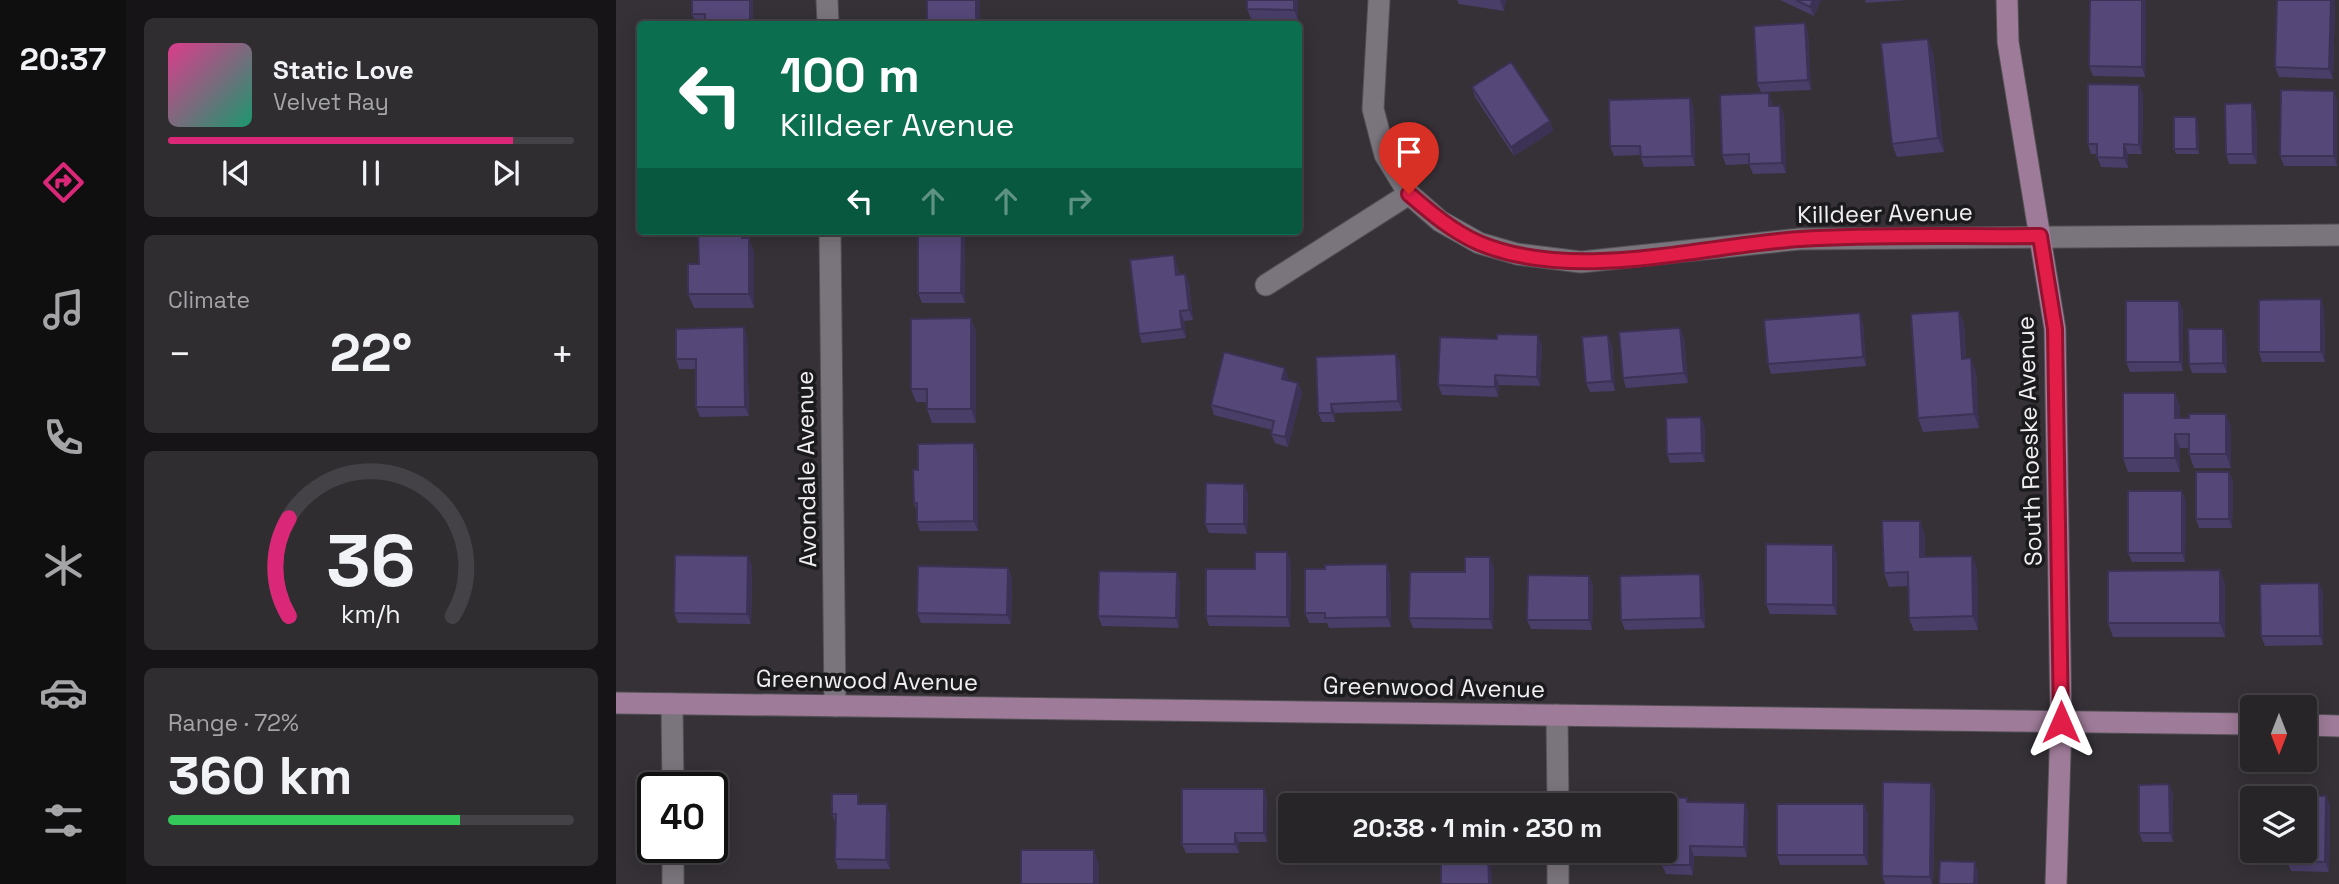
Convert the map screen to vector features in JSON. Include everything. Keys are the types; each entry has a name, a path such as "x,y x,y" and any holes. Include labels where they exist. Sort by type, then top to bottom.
{"street":[{"path":"827,0 828,21"},
{"name":"Killdeer Avenue","path":"1379,0 1373,109 1385,155 1409,194 1440,221 1479,243 1517,254 1581,262 1800,239 2339,235"},
{"name":"South Roeske Avenue","path":"2007,0 2008,42 2055,329 2061,722 2056,884"},
{"path":"1266,285 1409,194"},
{"name":"Avondale Avenue","path":"830,235 835,706"},
{"name":"Greenwood Avenue","path":"616,703 2240,724"},
{"path":"672,704 673,772"},
{"path":"1557,715 1558,793"},
{"path":"2317,725 2339,726"},
{"path":"673,863 673,884"},
{"path":"1558,863 1558,884"}],"building":[{"path":"692,0 750,0 750,21 705,21 705,14 692,14"},
{"path":"927,0 976,0 976,21 927,21"},
{"path":"1247,0 1294,0 1294,10 1247,9"},
{"path":"1796,0 1813,0 1810,7"},
{"path":"2090,0 2142,0 2142,67 2089,66"},
{"path":"2277,0 2331,0 2329,69 2275,67"},
{"path":"1805,23 1808,80 1757,83 1754,26"},
{"path":"1928,39 1938,138 1892,144 1881,43"},
{"path":"1511,62 1550,121 1511,147 1472,87"},
{"path":"2088,84 2139,85 2139,145 2124,144 2124,158 2097,157 2097,144 2088,144"},
{"path":"2281,90 2334,91 2334,156 2280,156"},
{"path":"1769,93 1769,106 1780,106 1782,163 1749,164 1749,154 1722,155 1720,95"},
{"path":"1690,98 1692,156 1641,157 1640,146 1610,146 1609,100"},
{"path":"2252,103 2253,154 2226,154 2225,104"},
{"path":"2174,117 2196,117 2197,149 2174,149"},
{"path":"698,235 742,235 742,238 749,238 749,294 688,294 688,264 699,264"},
{"path":"918,235 962,235 961,293 918,293"},
{"path":"1174,255 1176,275 1185,274 1189,310 1180,311 1182,329 1139,334 1130,260"},
{"path":"2321,299 2321,352 2259,352 2259,300"},
{"path":"2126,301 2179,301 2180,362 2126,362"},
{"path":"1959,311 1962,359 1971,358 1974,414 1918,418 1911,314"},
{"path":"1860,313 1863,357 1768,364 1764,320"},
{"path":"971,318 971,409 927,409 927,389 911,389 911,319"},
{"path":"744,327 745,407 696,407 696,359 676,359 676,329"},
{"path":"1680,328 1684,373 1623,378 1619,332"},
{"path":"2188,329 2223,329 2223,363 2189,364"},
{"path":"1497,334 1538,335 1537,377 1495,375 1495,387 1438,385 1440,337 1497,339"},
{"path":"1608,335 1612,381 1586,383 1582,337"},
{"path":"1224,352 1285,368 1282,379 1298,383 1285,437 1271,434 1274,421 1211,405"},
{"path":"1396,354 1398,401 1331,404 1332,413 1318,413 1316,357"},
{"path":"2123,393 2175,393 2175,418 2189,418 2189,414 2226,414 2226,454 2189,454 2189,434 2175,434 2175,458 2123,458"},
{"path":"1701,417 1702,453 1667,454 1666,418"},
{"path":"974,443 974,521 917,522 913,470 918,470 918,444"},
{"path":"2196,472 2229,472 2229,519 2196,519"},
{"path":"1206,483 1244,484 1244,524 1205,524"},
{"path":"2128,491 2182,491 2182,553 2128,553"},
{"path":"1882,521 1920,521 1920,557 1972,556 1973,616 1909,618 1908,572 1884,573"},
{"path":"1766,544 1833,545 1833,605 1766,604"},
{"path":"1255,552 1287,552 1287,617 1206,616 1206,569 1255,569"},
{"path":"675,555 748,556 747,614 674,613"},
{"path":"1465,557 1490,557 1490,619 1409,618 1410,572 1465,572"},
{"path":"1387,564 1387,617 1325,618 1325,613 1305,613 1305,569 1325,569 1325,565"},
{"path":"918,566 1008,568 1007,615 917,613"},
{"path":"2220,570 2220,623 2108,623 2108,571"},
{"path":"1099,571 1177,572 1176,618 1098,616"},
{"path":"1700,574 1701,618 1621,620 1620,576"},
{"path":"1528,575 1589,576 1589,620 1527,620"},
{"path":"2319,583 2320,636 2261,636 2260,584"},
{"path":"1883,782 1931,783 1930,877 1882,876"},
{"path":"2169,784 2170,833 2139,833 2139,785"},
{"path":"1182,789 1264,789 1264,833 1235,833 1235,844 1182,844"},
{"path":"832,794 858,794 858,804 887,804 886,860 835,859 836,814 832,814"},
{"path":"2317,796 2326,796 2325,862 2317,862"},
{"path":"1677,798 1687,798 1687,802 1745,803 1744,847 1690,846 1690,865 1662,865 1677,863"},
{"path":"1777,804 1864,804 1864,855 1777,855"},
{"path":"1021,850 1094,850 1094,884 1021,884"},
{"path":"1940,861 1975,862 1974,884 1939,884"},
{"path":"1441,863 1488,863 1489,884 1441,884"}],"route":[{"path":"1409,194 1440,221 1479,243 1517,254 1581,262 1800,239 2040,236 2055,329 2061,722"}]}
